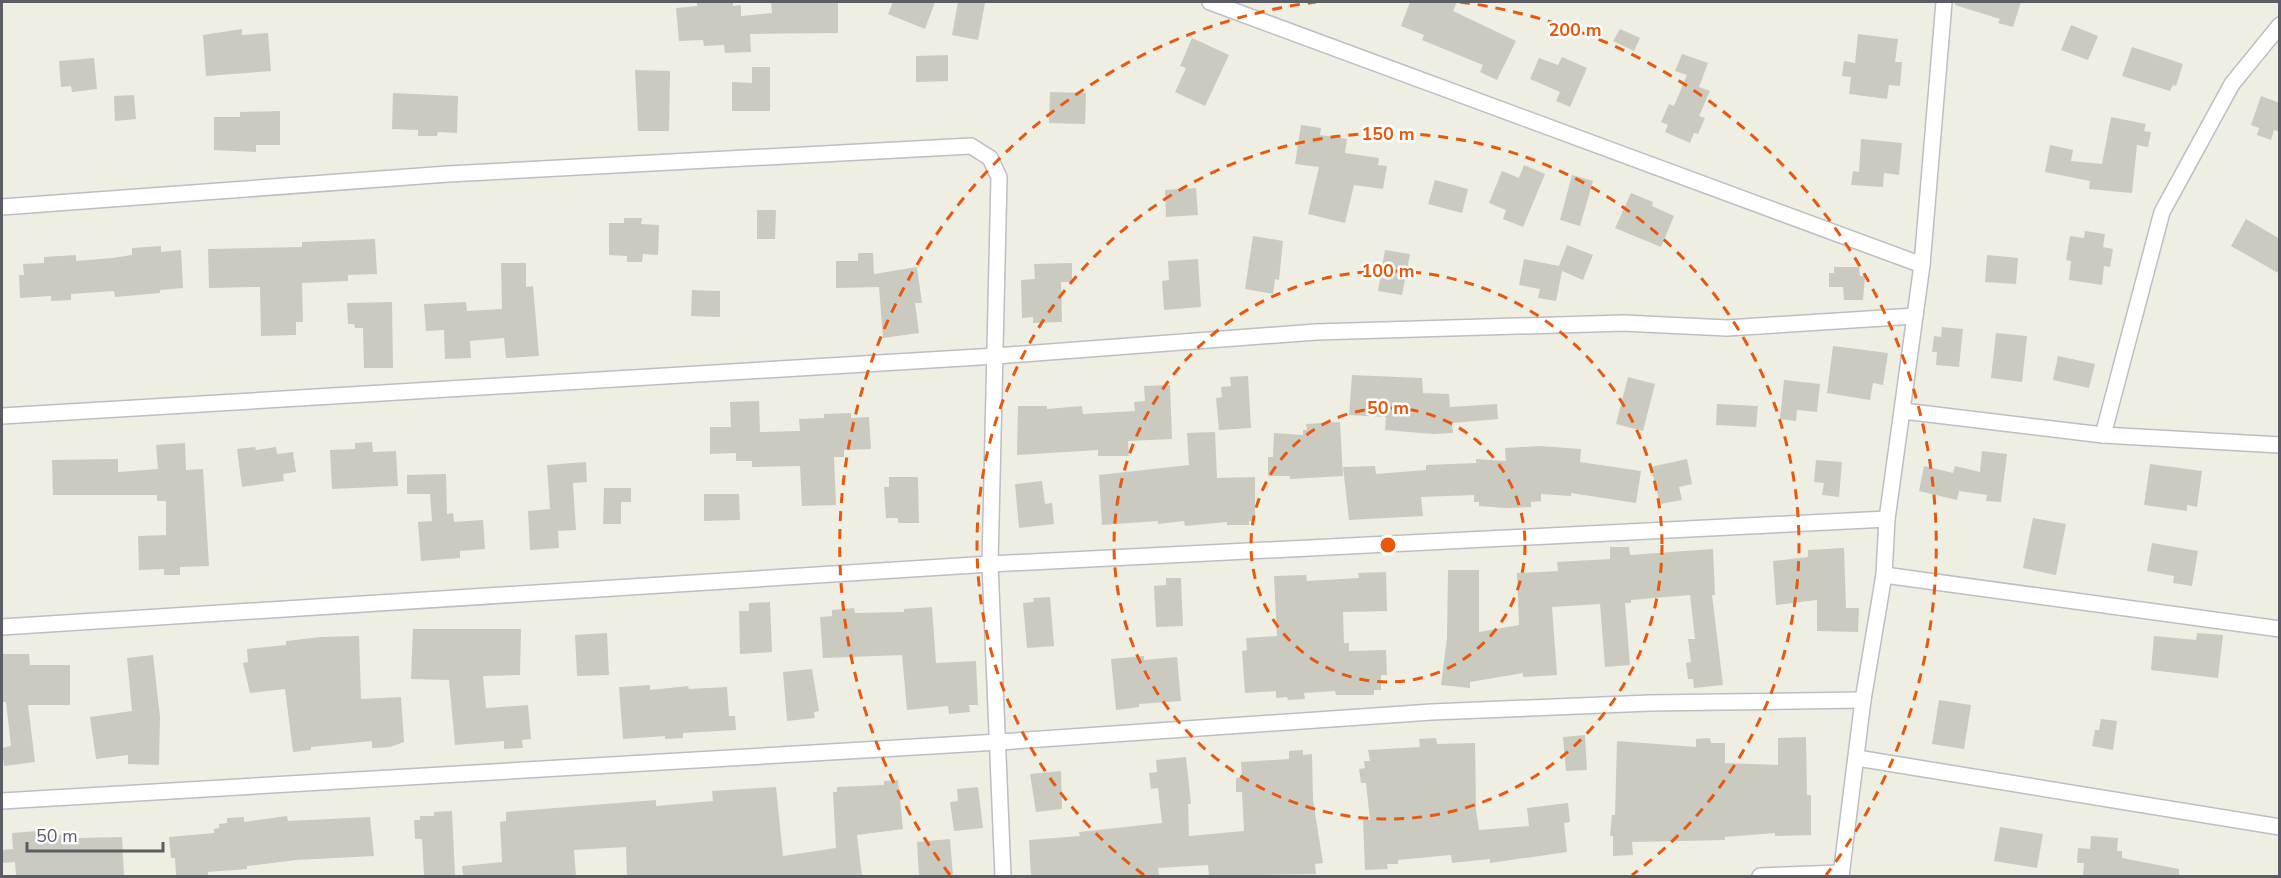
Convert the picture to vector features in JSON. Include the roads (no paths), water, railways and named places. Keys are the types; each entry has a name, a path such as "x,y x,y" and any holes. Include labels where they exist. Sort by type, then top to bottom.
{"street":[{"path":"1210,2 1922,265"},
{"path":"1760,876 1841,875 1863,700 1884,575 1887,519 1922,265 1944,2"},
{"path":"2103,435 2162,212 2232,84 2280,25"},
{"path":"2,207 460,173 971,146 990,158 999,177 990,564 1003,876"},
{"path":"2,416 996,356 1316,332 1623,323 1727,328 1915,316"},
{"path":"1903,411 2103,435 2280,445"},
{"path":"2,627 990,564 1887,519"},
{"path":"1884,575 2280,629"},
{"path":"2,801 999,742 1432,712 1650,703 1863,700"},
{"path":"1857,758 2280,826"}]}
